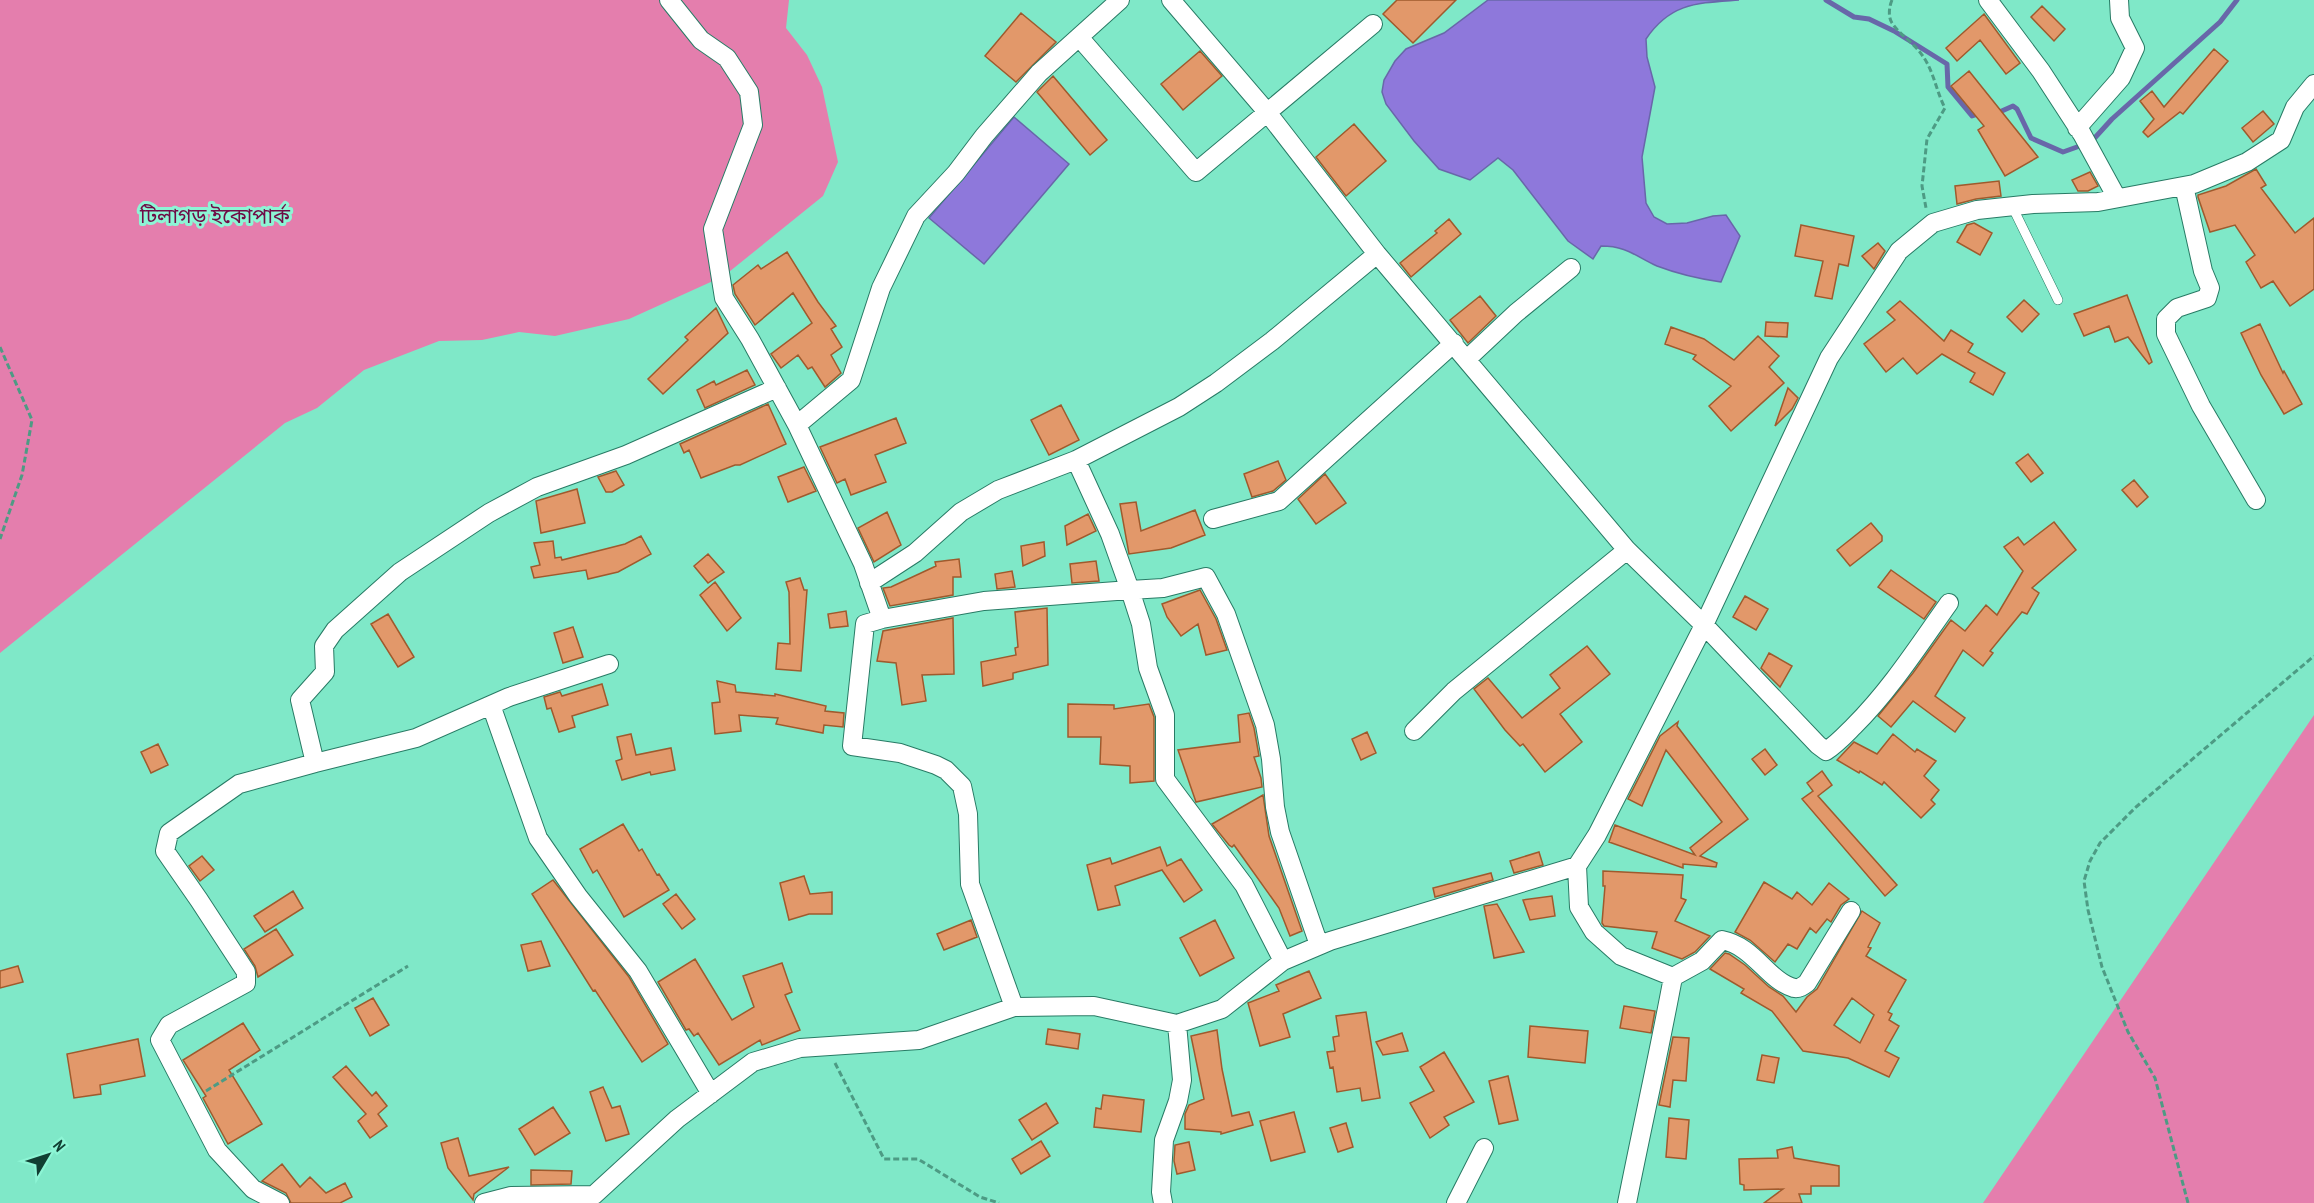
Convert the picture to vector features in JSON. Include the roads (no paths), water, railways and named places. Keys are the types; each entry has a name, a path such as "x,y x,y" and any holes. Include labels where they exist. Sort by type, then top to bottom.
{"street":[{"path":"669,0 701,40 727,58 749,92 753,125 713,230 724,298 797,425 863,564 882,619"},
{"path":"797,425 851,380 881,288 916,216 956,173 984,136 1039,73 1120,0"},
{"path":"1171,0 1267,112 1377,254 1626,550 1704,625 1826,751 1869,711 1949,603"},
{"path":"1988,0 2041,71 2091,151 2117,198"},
{"path":"2079,131 2121,78 2135,48 2120,18 2119,0"},
{"path":"1079,37 1196,172 1373,24"},
{"path":"1851,911 1807,983 1801,988 1795,988 1779,980 1757,958 1734,942 1722,940 1702,962 1673,977 1621,956 1594,932 1579,907 1577,866 1597,835 1704,625 1829,358 1899,251 1933,223 1977,210 2098,202 2194,184 2247,162 2281,140 2295,107 2314,84"},
{"path":"2184,186 2203,271 2210,288 2207,298 2176,308 2166,319 2166,334 2200,406 2256,500"},
{"path":"869,583 915,553 961,512 989,495 1076,460 1179,407 1216,383 1272,341 1377,254"},
{"path":"1467,359 1516,313 1571,268"},
{"path":"1213,519 1279,501 1454,343"},
{"path":"315,763 300,700 325,672 324,646 335,630 400,572 489,513 537,487 626,454 777,388"},
{"path":"1076,460 1110,534 1141,624 1148,668 1165,715 1165,779 1244,885 1283,961"},
{"path":"1414,731 1454,691 1626,550"},
{"path":"1014,1007 970,884 968,814 962,786 946,770 936,765 900,753 852,746 865,624 984,601 1163,588 1206,577 1226,614 1265,725 1280,832 1319,945"},
{"path":"280,1203 253,1190 217,1150 160,1040 169,1025 246,983 246,972 200,900 165,851 169,833 239,784 416,738 491,705 609,664"},
{"path":"491,705 538,838 578,896 638,971 711,1094"},
{"path":"484,1203 511,1196 594,1195 677,1119 753,1062 800,1048 815,1046 919,1040 1014,1007 1094,1006 1177,1024 1222,1009 1283,961 1319,945 1577,866"},
{"path":"1627,1203 1673,977"},
{"path":"1163,1203 1161,1192 1164,1140 1178,1101 1182,1080 1177,1024"},
{"path":"1456,1203 1484,1148"}],"lane":[{"path":"2012,206 2058,300"}],"waterway":[{"path":"1826,0 1854,17 1869,19 1894,31 1947,64 1948,87 1972,116 1978,114 1981,116"},
{"path":"1995,114 2013,106 2017,109 2031,138 2063,152 2091,142 2112,119 2220,22 2237,0"}],"park label":[{"name":"টিলাগড় ইকোপার্ক","path":"215,215"}]}
